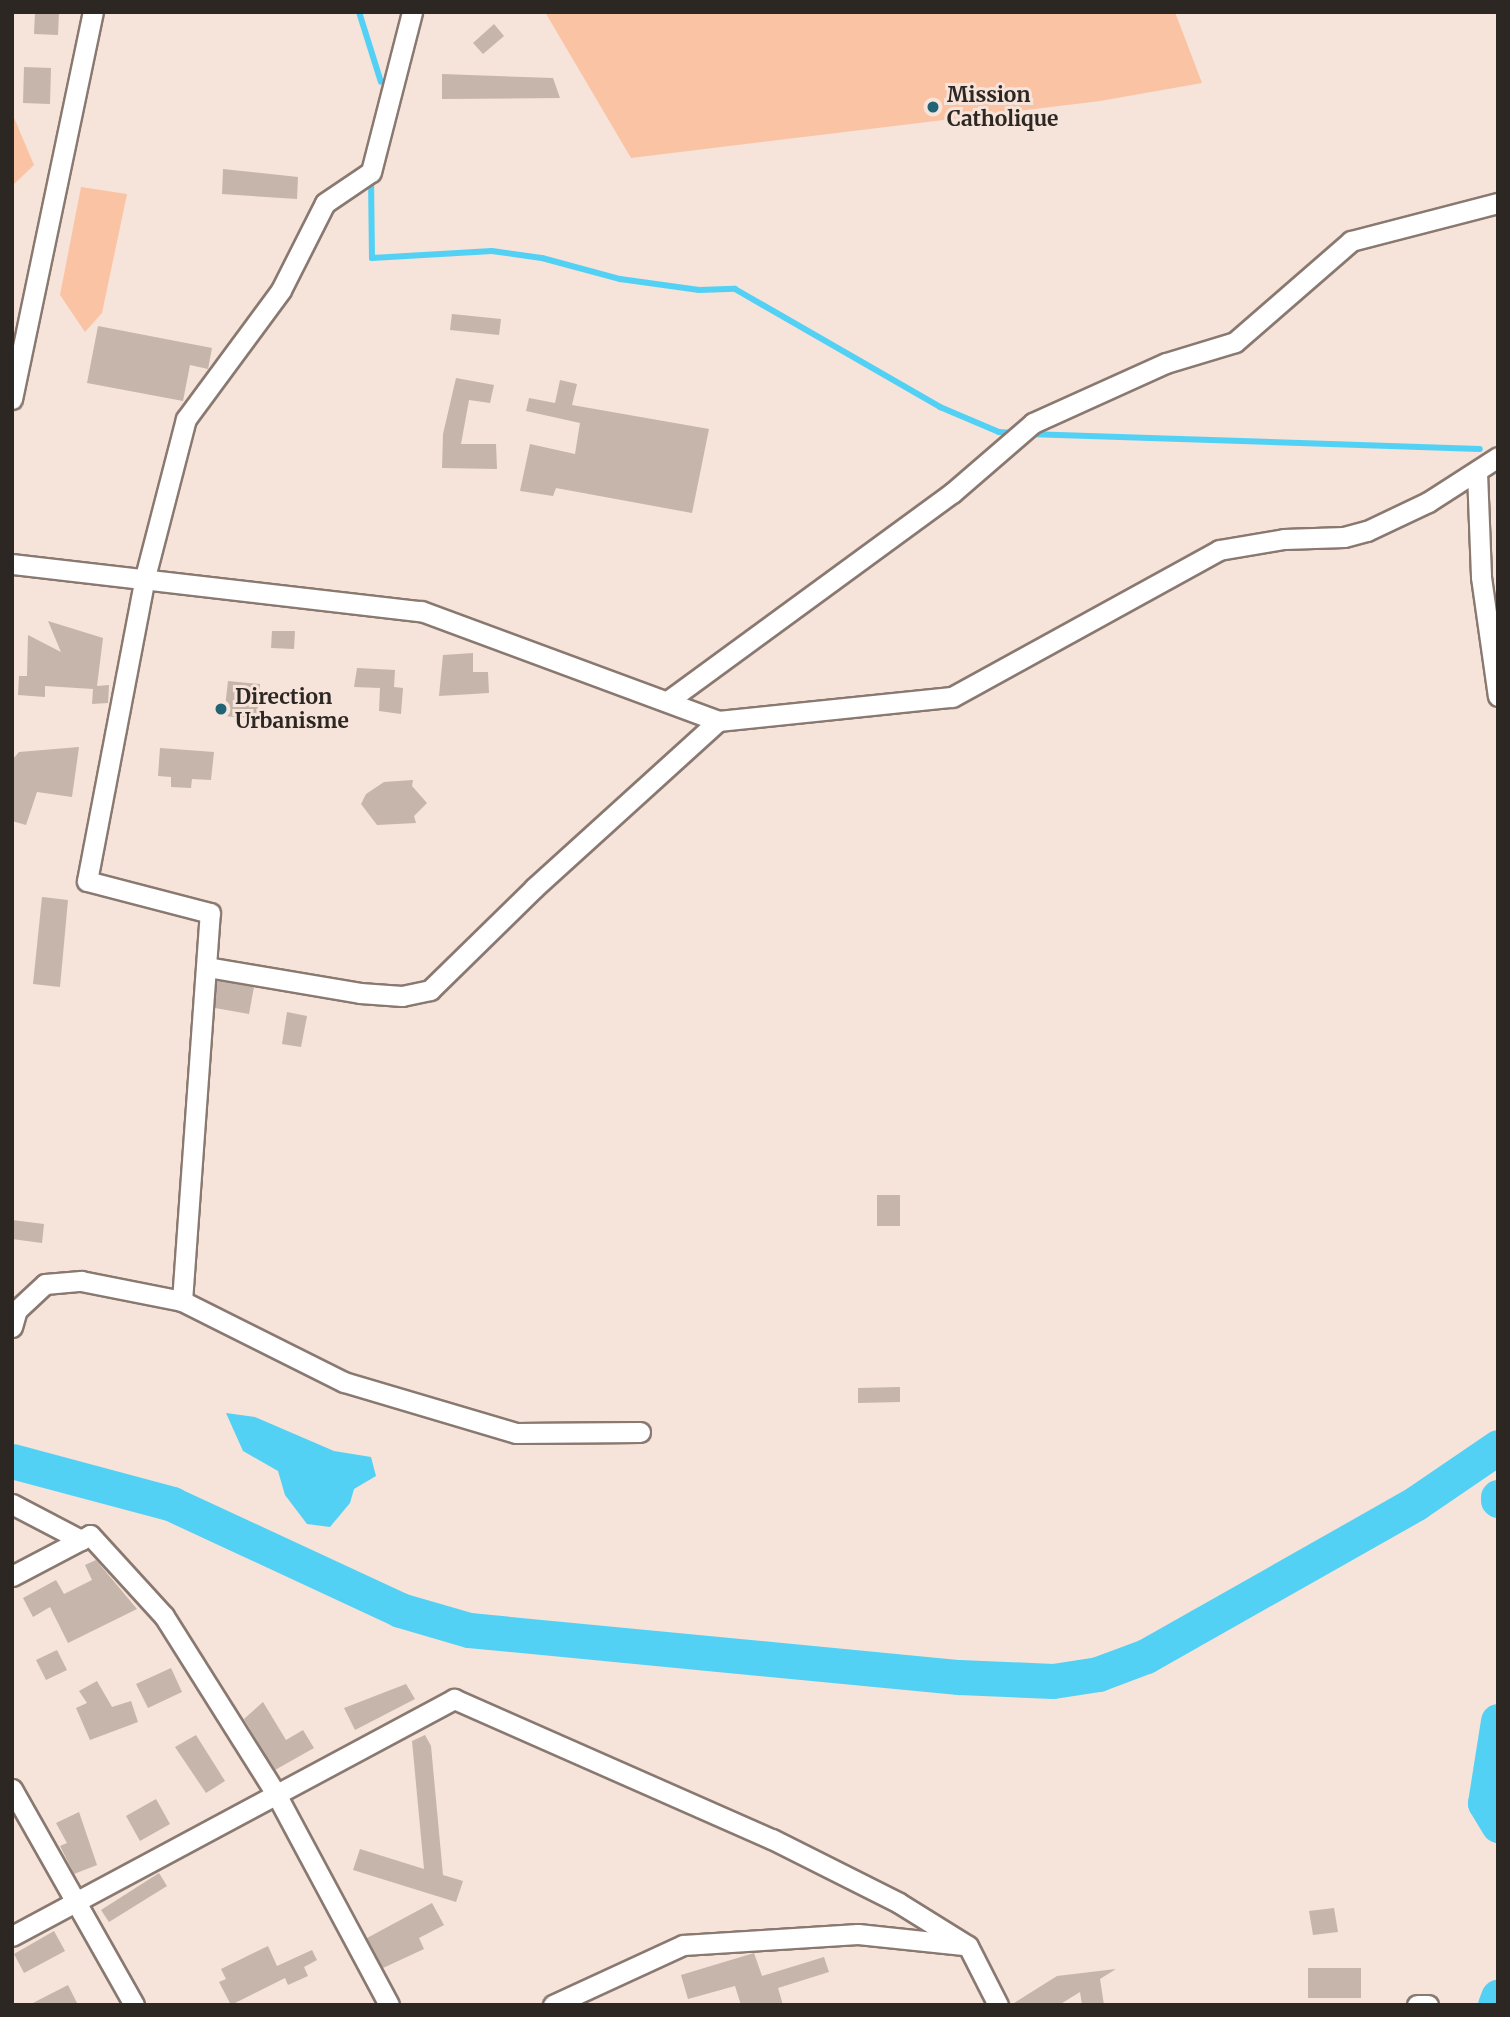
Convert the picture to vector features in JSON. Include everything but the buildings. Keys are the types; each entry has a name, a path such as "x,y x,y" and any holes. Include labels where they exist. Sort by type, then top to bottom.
{"street":[{"path":"12,399 93,12"},
{"path":"182,1301 210,912 87,881 144,582 186,419 281,290 325,204 371,172 412,12"},
{"path":"669,700 952,493 1033,423 1166,363 1235,342 1351,241 1498,203"},
{"path":"12,564 144,582 421,611 669,700 718,721 952,696 1219,550 1367,531 1477,472 1498,457"},
{"path":"1477,472 1481,577 1498,696"},
{"path":"207,967 360,993 402,996 430,990 534,888 718,721"},
{"path":"12,1327 17,1310 45,1284 63,1281 182,1301 344,1382 516,1433 640,1432"},
{"path":"12,1504 81,1540"},
{"path":"12,1576 90,1535 164,1616 276,1794 389,2005"},
{"path":"12,1936 454,1699 772,1839 900,1903 968,1946 998,2005"},
{"path":"12,1789 74,1904 134,2005"},
{"path":"553,2005 683,1945 858,1934 968,1946"},
{"path":"1417,2005 1428,2005"}],"shaded area":[{"path":"545,12 1175,12 1202,83 1100,101 631,158"},
{"path":"12,113 34,165 12,186"},
{"path":"81,187 127,194 102,313 85,332 60,295"}],"water":[{"path":"226,1413 255,1417 334,1451 371,1457 376,1476 354,1489 350,1503 330,1527 307,1524 285,1495 278,1471 243,1451"}],"waterway":[{"path":"359,12 381,82"},
{"path":"371,177 372,258 492,251 542,258 620,279 699,290 735,289 940,407 999,432 1013,433"},
{"path":"1028,434 1480,449"},
{"path":"12,1461 172,1504 400,1610 469,1630 959,1677 1053,1681 1098,1674 1146,1656 1416,1503 1498,1447"},
{"path":"1498,1721 1485,1803 1498,1825"},
{"path":"1495,2005 1498,1997"}],"place":[{"name":"Mission Catholique","path":"933,107"},
{"name":"Direction Urbanisme","path":"221,709"}]}
